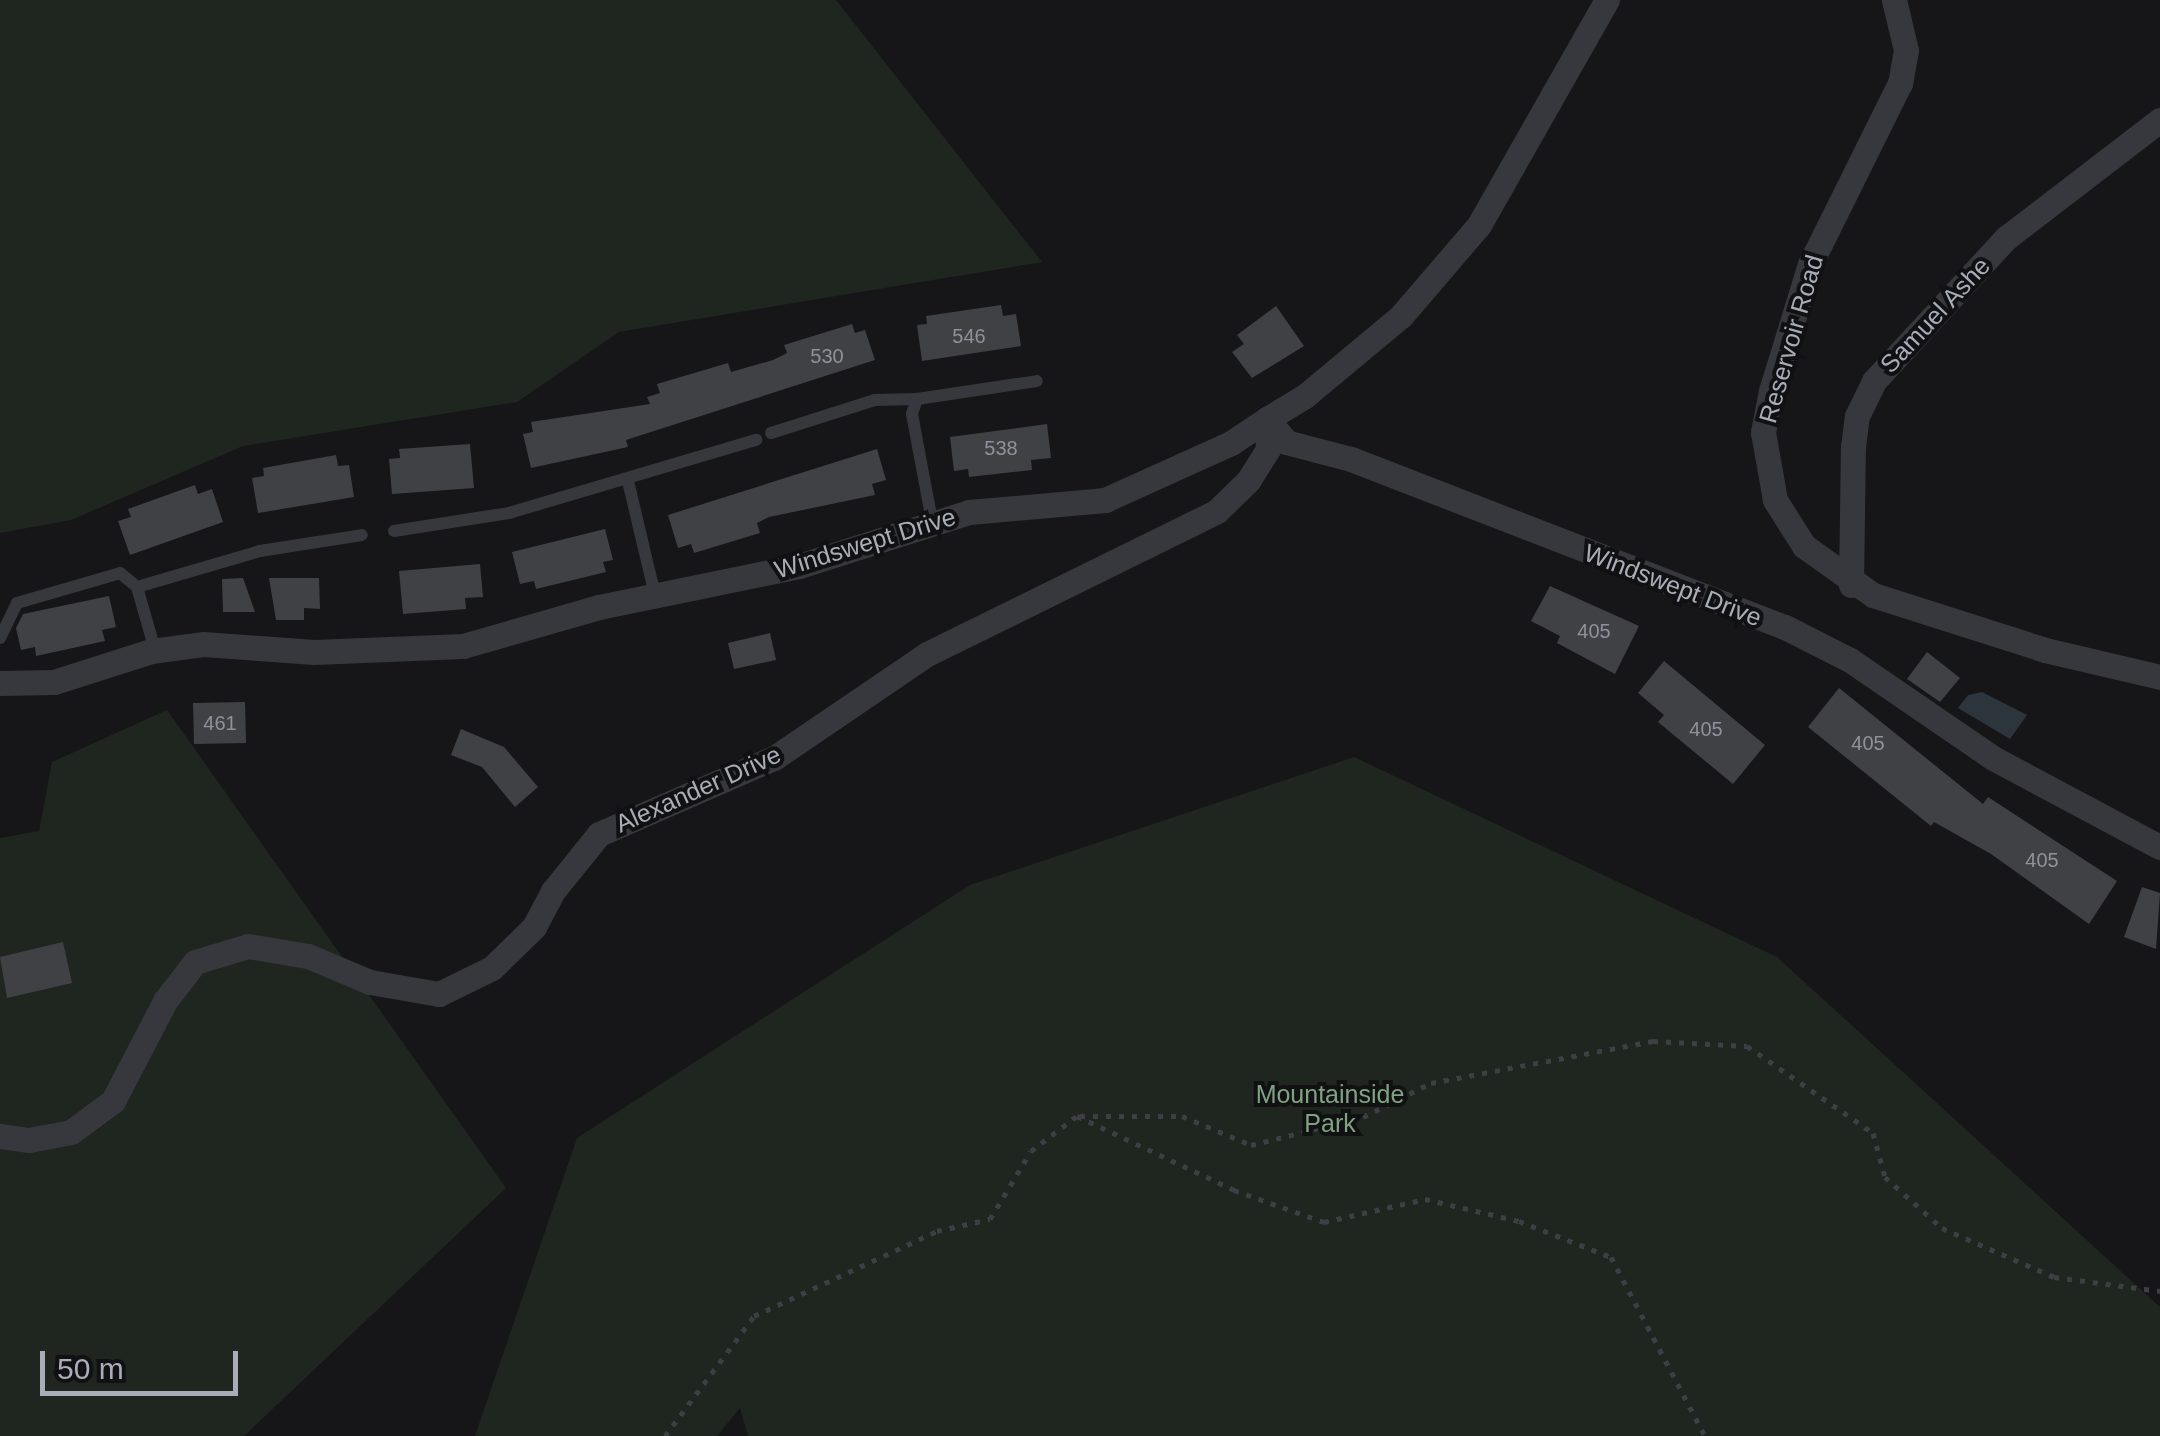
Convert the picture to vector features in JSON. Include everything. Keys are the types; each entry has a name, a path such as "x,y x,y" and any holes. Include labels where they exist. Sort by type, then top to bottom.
{"street":[{"path":"1267,419 1359,353 1441,272 1510,174 1607,0"},
{"name":"Reservoir Road","path":"1894,0 1906,50 1900,83 1810,264 1764,432 1787,524 1851,585 1892,604 2160,677"},
{"name":"Samuel Ashe","path":"1851,585 1855,431 1874,380 2006,238 2160,120"},
{"name":"Windswept Drive","path":"0,682 54,682 155,650 203,644 314,652 463,646 655,595 798,566 932,521 1105,500 1231,444 1267,419 1286,442 1351,459 1785,626 1850,660 1994,758 2160,847"},
{"name":"Alexander Drive","path":"0,1136 29,1140 72,1132 113,1101 165,1001 196,962 248,946 308,956 370,982 439,994 492,968 534,927 599,834 774,758 927,654 1217,510 1248,481 1268,449 1267,419"}],"lane":[{"path":"771,433 875,400 917,399 1037,381"},
{"path":"917,399 912,414 932,521"},
{"path":"394,531 509,513 628,481 756,440"},
{"path":"628,481 655,595"},
{"path":"137,586 260,552 362,535"},
{"path":"0,638 10,609 32,596 120,574 137,586 155,650"}],"path":[{"path":"665,1436 754,1316 938,1231 990,1218 1031,1151 1076,1116 1182,1116 1252,1146 1362,1117 1431,1083 1653,1041 1746,1046 1873,1133 1886,1177 1942,1228 2054,1277 2160,1290"},
{"path":"1076,1116 1234,1190 1324,1222 1425,1198 1520,1221 1611,1257 1705,1436"}],"green space":[{"path":"0,0 836,0 1042,262 619,332 517,402 243,446 71,520 0,533"},
{"path":"167,710 506,1188 244,1436 0,1436 0,838 39,831 52,762"},
{"name":"Mountainside Park","path":"1354,757 1777,957 2160,1307 2160,1436 748,1436 740,1408 717,1436 475,1436 577,1138 970,885"}],"shaded area":[{"path":"1982,692 2027,715 2010,739 1958,708 1968,695"}],"building":[{"path":"1001,305 1003,316 1016,314 1021,346 922,361 917,325 927,324 926,316"},
{"path":"1276,306 1304,346 1252,378 1232,352 1244,344 1237,335"},
{"path":"852,324 855,333 865,330 875,360 626,440 628,447 531,468 523,434 533,432 531,422 650,404 647,397 660,393 657,384 728,363 731,372 773,360 787,353 784,345"},
{"path":"1047,424 1051,458 1031,460 1032,470 969,477 968,469 954,471 950,437"},
{"path":"470,444 474,488 392,494 389,459 400,458 399,449"},
{"path":"877,449 886,480 872,484 875,495 769,517 757,523 760,533 694,553 691,544 678,548 668,515"},
{"path":"336,455 338,466 349,465 354,497 258,513 252,478 264,476 263,468"},
{"path":"195,485 198,494 212,489 223,522 130,555 118,521 131,517 128,509"},
{"path":"605,529 613,560 603,562 606,572 536,589 534,581 520,584 512,552"},
{"path":"480,564 483,597 465,598 466,609 403,614 399,571"},
{"path":"243,578 255,612 223,612 222,579"},
{"path":"269,578 319,578 320,609 304,608 304,620 276,620"},
{"path":"1550,586 1639,626 1615,674 1557,643 1560,636 1531,621"},
{"path":"109,596 116,627 102,630 105,641 36,656 35,647 21,650 16,628 23,614"},
{"path":"770,633 776,660 734,669 728,643"},
{"path":"1927,652 1960,678 1940,702 1907,679"},
{"path":"1664,661 1765,745 1733,784 1658,722 1664,715 1638,693"},
{"path":"1839,688 1983,804 1988,797 2117,881 2089,924 1991,854 1934,822 1931,826 1808,727"},
{"path":"245,702 246,743 194,744 193,703"},
{"path":"461,729 504,747 538,787 515,807 482,767 451,755"},
{"path":"2142,887 2160,893 2156,949 2124,937"},
{"path":"63,942 72,983 7,998 0,957"}]}
